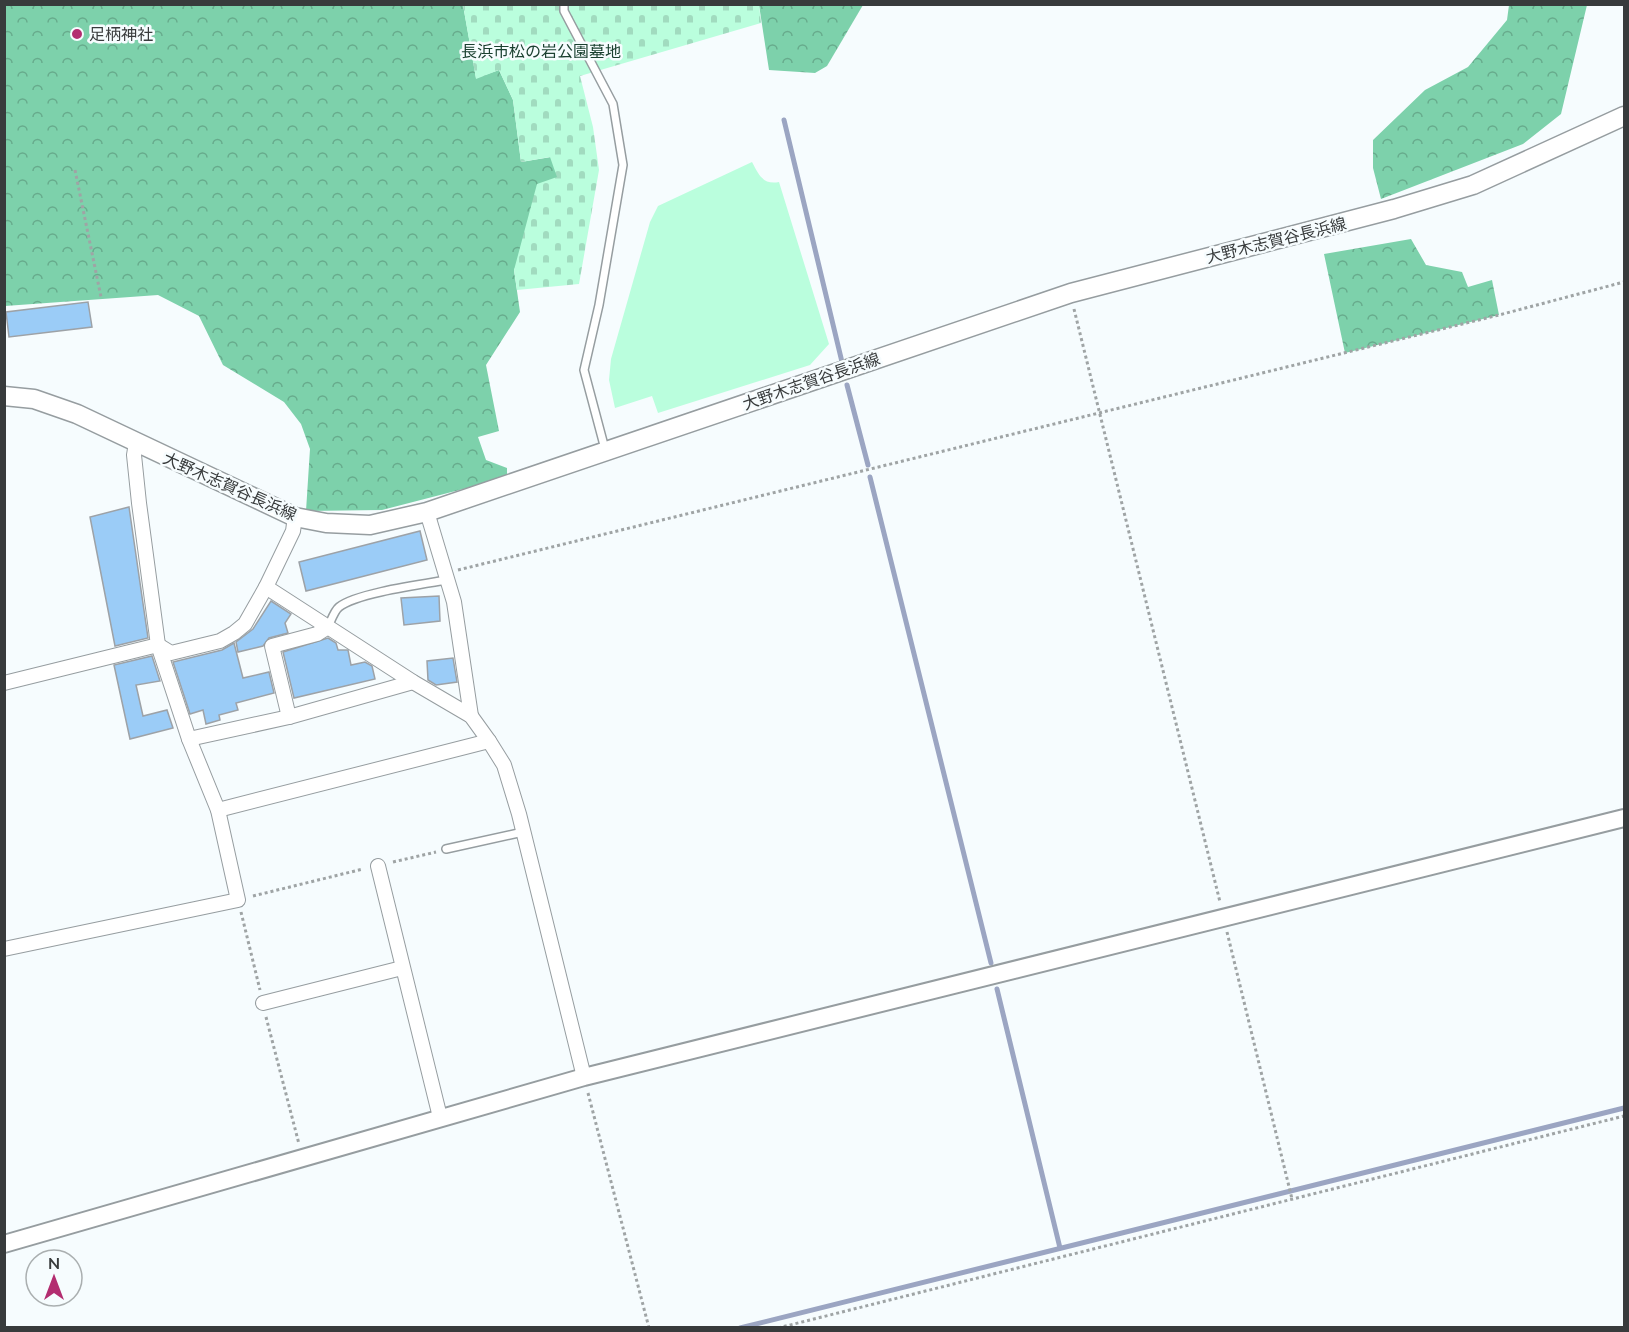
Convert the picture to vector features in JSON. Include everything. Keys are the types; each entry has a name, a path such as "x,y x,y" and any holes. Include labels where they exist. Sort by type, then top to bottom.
{"main road":[{"name":"大野木志賀谷長浜線","path":"4,396 34,399 77,414 295,517 327,523 370,525 428,512 1071,292 1394,209 1473,185 1624,116"}],"street":[{"path":"4,949 238,900 218,810 189,739 158,645 139,503 134,455 136,443"},
{"path":"428,512 454,602 471,716"},
{"path":"4,684 158,645 171,653 220,641 234,633 245,624 266,587 293,531 295,517"},
{"path":"266,587 413,682 471,716 489,741 504,765 523,831 584,1077"},
{"path":"289,717 272,646 317,634 328,627"},
{"path":"189,739 289,717 413,682"},
{"path":"218,810 489,741"},
{"path":"4,1244 584,1077 1624,818"},
{"path":"378,866 440,1117"},
{"path":"263,1003 402,968"}],"lane":[{"path":"564,4 564,12 613,104 622,165 599,305 584,370 606,451"},
{"path":"328,627 338,607 349,602 446,577"},
{"path":"446,849 523,831"}],"path":[{"path":"75,170 101,297"},
{"path":"446,577 1624,282"},
{"path":"1071,292 1292,1199"},
{"path":"302,1157 238,900 446,849"},
{"path":"584,1077 649,1328"},
{"path":"778,1328 1624,1116"}],"green space":[{"path":"759,4 863,5 827,66 815,73 769,70"},
{"path":"4,5 463,5 476,78 499,70 513,100 521,162 551,157 558,177 514,270 520,312 486,365 499,431 478,437 486,460 507,468 507,474 502,479 382,510 306,511 310,449 301,424 284,402 223,365 199,316 158,295 5,306"},
{"name":"長浜市松の岩公園墓地","path":"463,5 759,5 761,23 580,76 593,127 599,170 579,284 517,290 514,270 537,184 557,177 550,157 521,162 513,100 499,70 476,79"},
{"path":"1509,5 1587,5 1561,114 1523,144 1381,199 1373,168 1373,140 1425,90 1468,67 1507,20"},
{"path":"752,162 759,175 765,180 779,182 829,344 810,365 658,413 652,396 615,408 609,380 611,359 650,222 658,206"},
{"path":"1411,239 1426,265 1462,272 1468,287 1492,280 1499,315 1345,353 1324,254"}],"building":[{"path":"88,302 92,327 9,337 6,312"},
{"path":"129,507 148,638 115,646 90,517"},
{"path":"420,531 427,560 306,591 299,562"},
{"path":"439,596 440,621 404,625 401,598"},
{"path":"271,601 291,614 285,623 288,633 269,638 263,646 238,652 236,642 253,629"},
{"path":"328,638 336,643 338,650 348,650 351,665 365,662 372,666 375,679 294,698 283,652"},
{"path":"234,643 243,678 269,672 274,693 236,703 238,710 219,715 220,720 206,724 203,710 190,714 173,662 222,650"},
{"path":"152,656 160,681 136,685 143,716 167,710 173,728 130,739 114,665"},
{"path":"453,658 457,682 436,685 428,680 427,661"}],"waterway":[{"path":"784,120 842,362"},
{"path":"847,385 868,465"},
{"path":"870,477 991,963"},
{"path":"997,989 1060,1248"},
{"path":"740,1328 1624,1108"}],"place":[{"name":"足柄神社","path":"77,34"}]}
